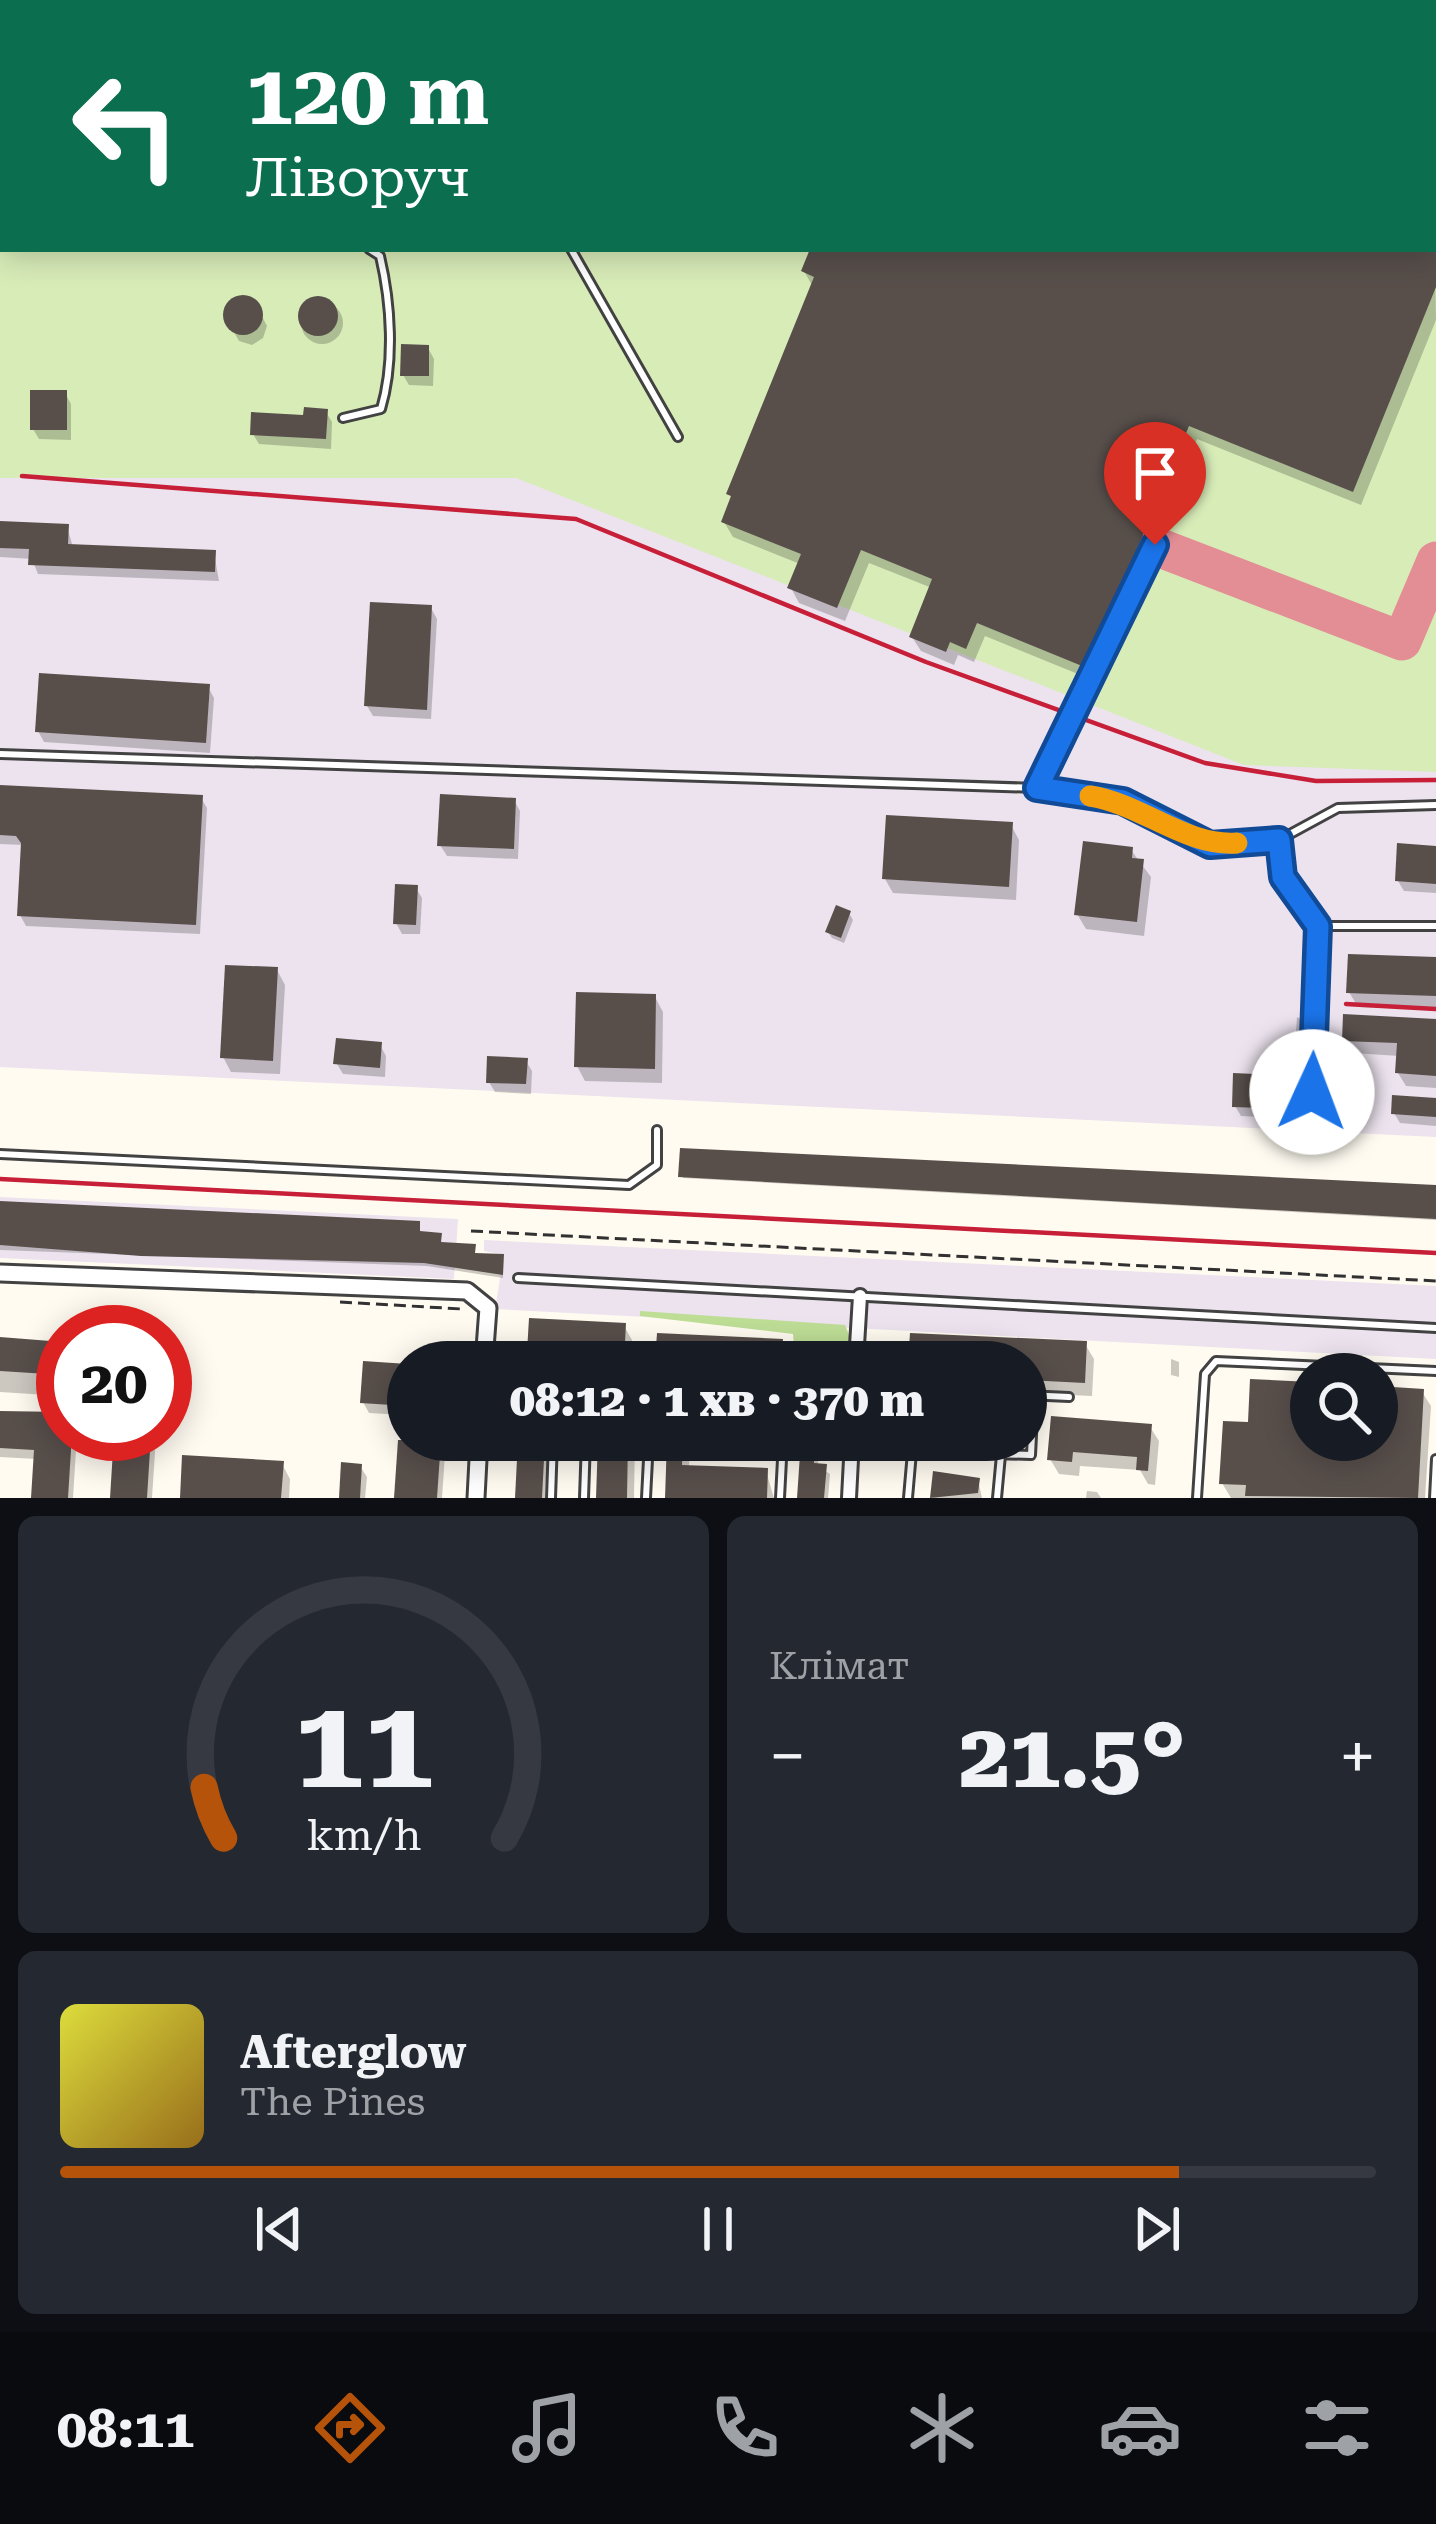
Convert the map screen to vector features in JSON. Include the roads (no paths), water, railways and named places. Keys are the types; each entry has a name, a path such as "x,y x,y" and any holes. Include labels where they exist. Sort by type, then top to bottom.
{"street":[{"path":"0,1273 467,1291 488,1308 486,1341"},
{"path":"857,1341 860,1296"},
{"path":"476,1498 478,1461"},
{"path":"849,1498 851,1461"}],"lane":[{"path":"343,418 381,410 387,390 388,292 380,256 374,252"},
{"path":"574,252 678,437"},
{"path":"1037,788 1155,545"},
{"path":"0,754 1037,788 1123,801 1210,845 1279,840 1338,808 1436,805"},
{"path":"1279,840 1283,877 1318,926 1312,1092"},
{"path":"1318,926 1436,926"},
{"path":"0,1154 629,1185 657,1166 657,1130"},
{"path":"518,1278 1436,1328"},
{"path":"1197,1498 1205,1374 1216,1361 1436,1371"},
{"path":"1047,1396 1069,1397"},
{"path":"1434,1498 1436,1459"},
{"path":"551,1498 553,1461"},
{"path":"584,1498 585,1461"},
{"path":"646,1498 649,1461"},
{"path":"780,1498 782,1461"},
{"path":"908,1498 911,1461"},
{"path":"997,1498 1000,1461"}],"railway":[{"path":"22,476 576,519 926,662 1205,763 1316,781 1436,780"},
{"path":"1346,1004 1436,1009"},
{"path":"0,1179 1436,1253"}]}
